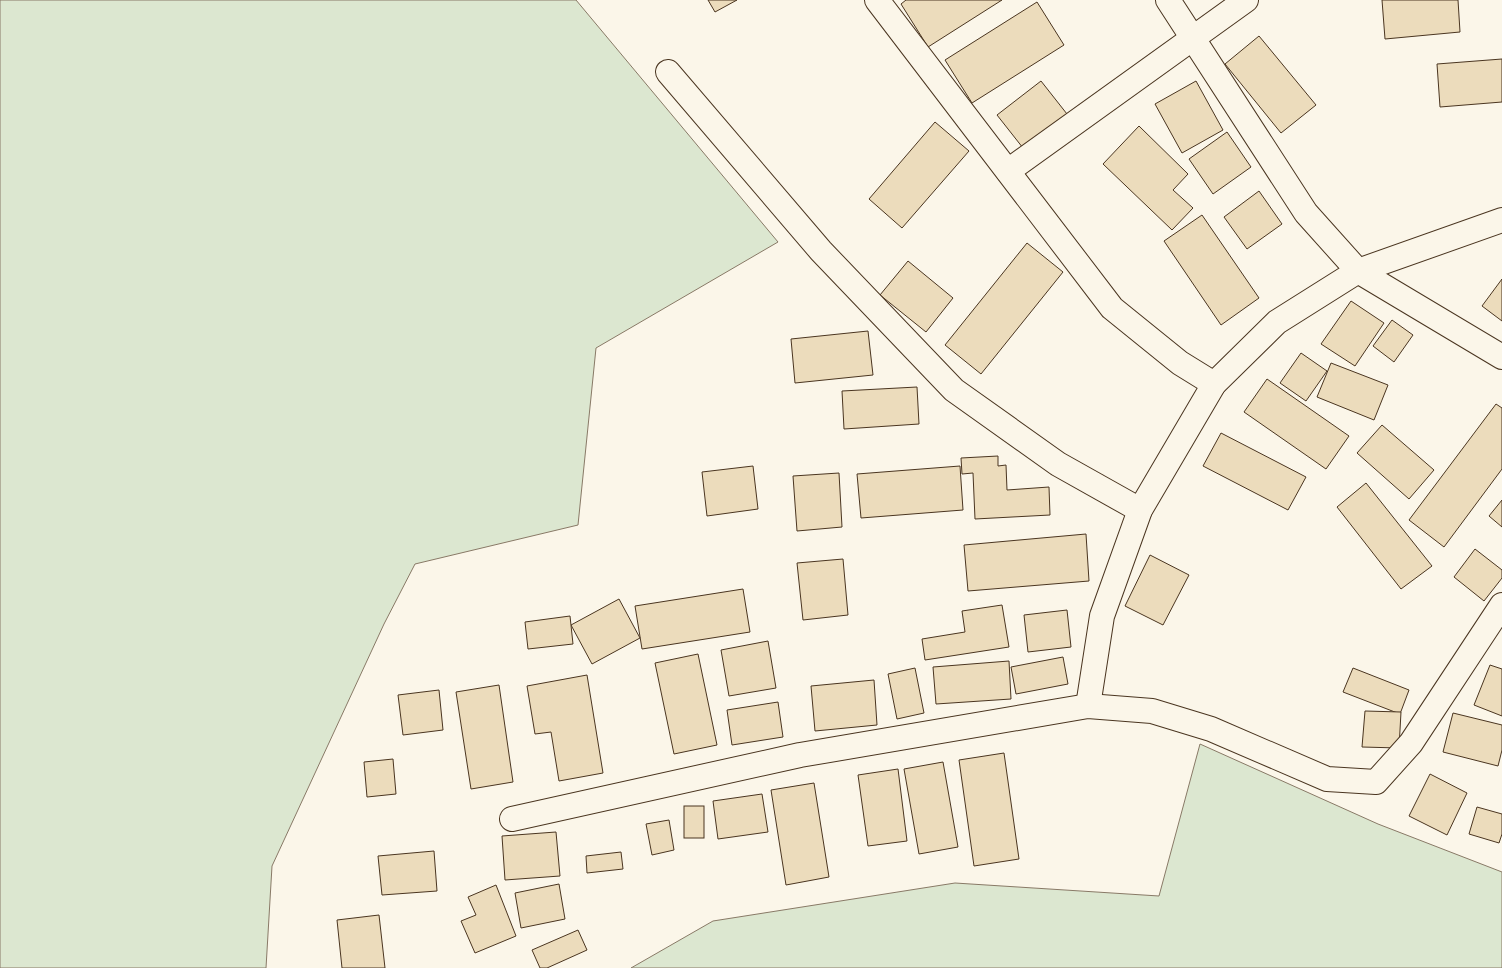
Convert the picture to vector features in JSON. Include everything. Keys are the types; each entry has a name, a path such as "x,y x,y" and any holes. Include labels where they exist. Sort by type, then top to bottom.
{"street":[{"path":"877,0 1112,308 1180,363 1214,384"},
{"path":"1168,0 1306,213 1358,271 1502,358"},
{"path":"1008,171 1246,0"},
{"path":"668,72 821,251 954,390 1058,464 1140,510"},
{"path":"1088,706 1102,616 1140,510 1214,384 1277,322 1358,271 1502,220"},
{"path":"512,819 800,755 1088,706 1152,711 1211,729 1327,778 1376,782 1410,743 1502,605"}],"green space":[{"path":"0,0 576,0 778,242 596,348 578,525 415,564 384,624 272,866 266,968 0,968"},
{"path":"1200,744 1378,824 1502,872 1502,968 631,968 713,921 955,883 1159,896"}],"building":[{"path":"708,0 737,0 715,12"},
{"path":"906,0 1002,0 928,47 901,4"},
{"path":"1382,0 1458,0 1460,32 1385,39"},
{"path":"1037,2 1064,45 972,103 945,60"},
{"path":"1259,36 1316,105 1281,133 1225,64"},
{"path":"1502,59 1502,102 1440,107 1437,64"},
{"path":"1041,81 1067,114 1023,148 997,115"},
{"path":"1196,81 1223,130 1182,153 1155,104"},
{"path":"935,122 969,151 902,228 869,199"},
{"path":"1139,126 1188,174 1173,190 1193,208 1172,230 1103,164"},
{"path":"1227,132 1251,167 1213,194 1189,159"},
{"path":"1259,191 1282,224 1247,249 1224,217"},
{"path":"1202,215 1259,298 1221,325 1164,241"},
{"path":"1027,243 1063,272 981,374 945,345"},
{"path":"908,261 953,298 926,332 880,295"},
{"path":"1502,279 1502,321 1482,306"},
{"path":"1351,301 1384,323 1355,366 1321,344"},
{"path":"1392,320 1413,335 1394,362 1373,346"},
{"path":"868,331 873,375 795,383 791,339"},
{"path":"1301,353 1327,371 1306,401 1280,383"},
{"path":"1331,363 1388,385 1374,420 1317,397"},
{"path":"1267,379 1349,436 1326,469 1244,412"},
{"path":"917,387 919,424 844,429 842,391"},
{"path":"1496,404 1502,408 1502,469 1444,547 1409,520"},
{"path":"1382,425 1434,470 1409,499 1357,453"},
{"path":"1221,433 1306,477 1288,510 1203,466"},
{"path":"998,456 998,466 1006,465 1007,490 1049,487 1050,515 975,519 973,473 962,474 961,458"},
{"path":"753,466 758,509 707,516 702,472"},
{"path":"960,466 963,510 861,518 857,474"},
{"path":"839,473 842,527 797,531 793,476"},
{"path":"1366,483 1432,566 1401,589 1337,507"},
{"path":"1502,500 1502,527 1489,516"},
{"path":"1086,534 1089,581 968,591 964,545"},
{"path":"1475,549 1502,570 1502,578 1484,601 1454,577"},
{"path":"1150,555 1189,575 1163,625 1125,606"},
{"path":"843,559 848,615 803,620 797,563"},
{"path":"743,589 750,632 642,649 635,606"},
{"path":"619,599 640,638 592,664 571,625"},
{"path":"1002,605 1009,647 925,660 922,639 965,632 962,611"},
{"path":"1067,610 1071,647 1028,652 1024,615"},
{"path":"570,616 573,644 528,649 525,622"},
{"path":"768,641 776,688 729,696 721,650"},
{"path":"698,654 717,745 674,754 655,663"},
{"path":"1063,657 1068,684 1016,694 1011,667"},
{"path":"1009,661 1011,699 936,704 933,667"},
{"path":"1490,665 1502,669 1502,716 1474,705"},
{"path":"915,668 924,713 897,719 888,674"},
{"path":"1353,668 1409,690 1400,714 1343,692"},
{"path":"587,675 603,773 559,781 551,732 535,734 527,686"},
{"path":"874,680 877,725 815,731 811,686"},
{"path":"499,685 513,782 471,789 456,692"},
{"path":"439,690 443,730 403,735 398,695"},
{"path":"778,702 783,737 732,745 727,710"},
{"path":"1365,711 1401,712 1399,748 1362,747"},
{"path":"1453,713 1502,725 1502,750 1498,766 1443,752"},
{"path":"1004,753 1019,859 974,866 959,760"},
{"path":"393,759 396,794 367,797 364,762"},
{"path":"943,762 958,847 919,854 904,769"},
{"path":"898,769 907,841 868,846 858,775"},
{"path":"1430,774 1467,793 1447,835 1409,816"},
{"path":"814,783 829,877 786,885 771,790"},
{"path":"762,794 768,832 718,839 713,801"},
{"path":"684,806 704,806 704,838 684,838"},
{"path":"1477,807 1502,814 1502,834 1499,843 1469,834"},
{"path":"669,820 674,850 652,855 646,824"},
{"path":"556,832 560,876 505,880 502,836"},
{"path":"434,851 437,891 382,895 378,856"},
{"path":"621,852 623,869 587,873 586,856"},
{"path":"559,884 565,919 521,928 515,893"},
{"path":"496,885 516,936 475,953 461,921 476,915 468,897"},
{"path":"379,915 385,968 342,968 337,920"},
{"path":"578,930 587,950 547,968 540,968 532,950"}]}
